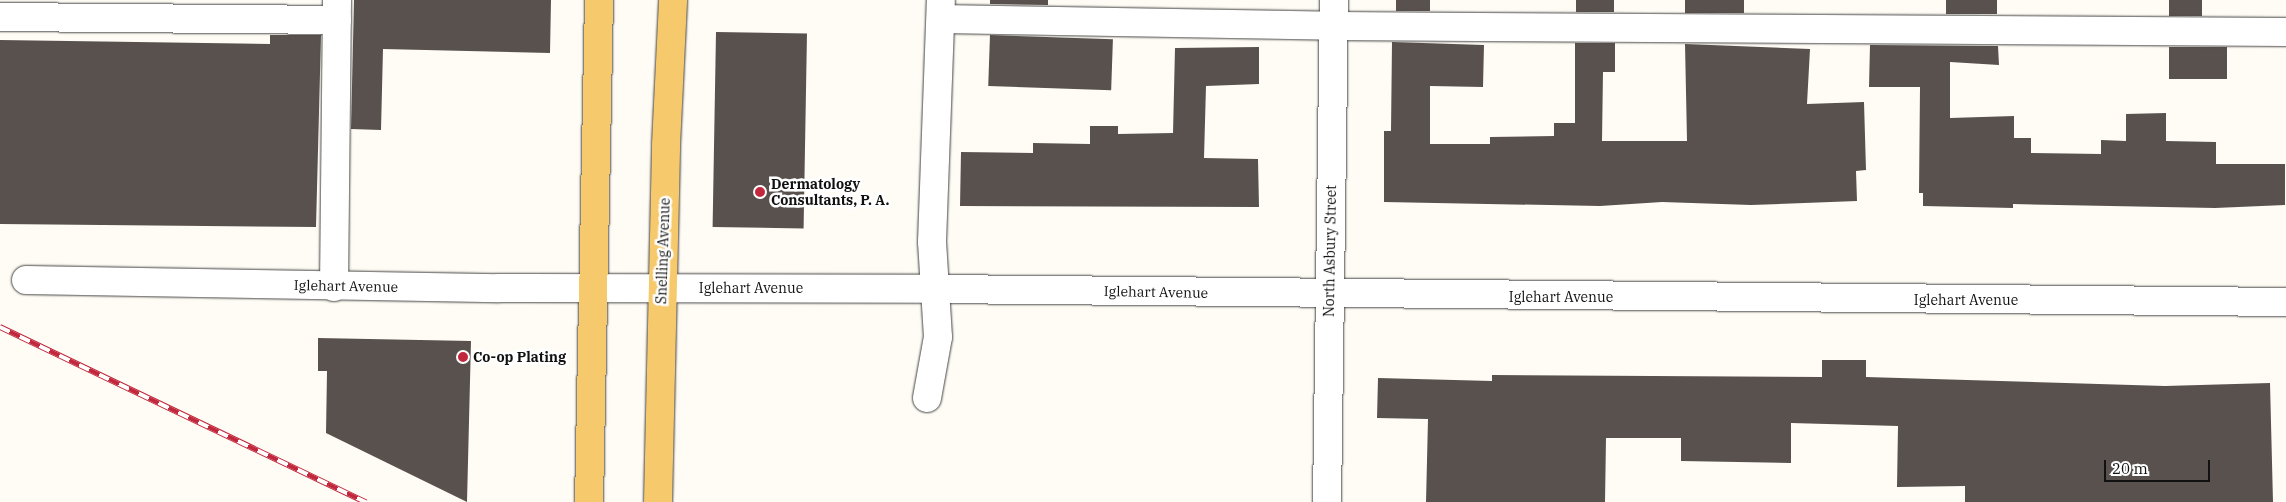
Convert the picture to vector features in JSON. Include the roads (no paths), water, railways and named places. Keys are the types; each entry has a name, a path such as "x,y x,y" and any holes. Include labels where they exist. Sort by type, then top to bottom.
{"main road":[{"path":"589,502 599,0"},
{"name":"Snelling Avenue","path":"658,502 661,288 673,0"}],"street":[{"path":"927,398 938,337 932,242 941,9 1334,13 2286,32"},
{"path":"0,18 337,10 334,287"},
{"name":"North Asbury Street","path":"1327,502 1334,13"},
{"name":"Iglehart Avenue","path":"26,280 334,287 935,289 1330,295 2286,302"}],"railway":[{"path":"0,327 366,502"}],"place":[{"name":"Dermatology Consultants, P. A.","path":"760,192"},
{"name":"Co-op Plating","path":"463,357"}]}
